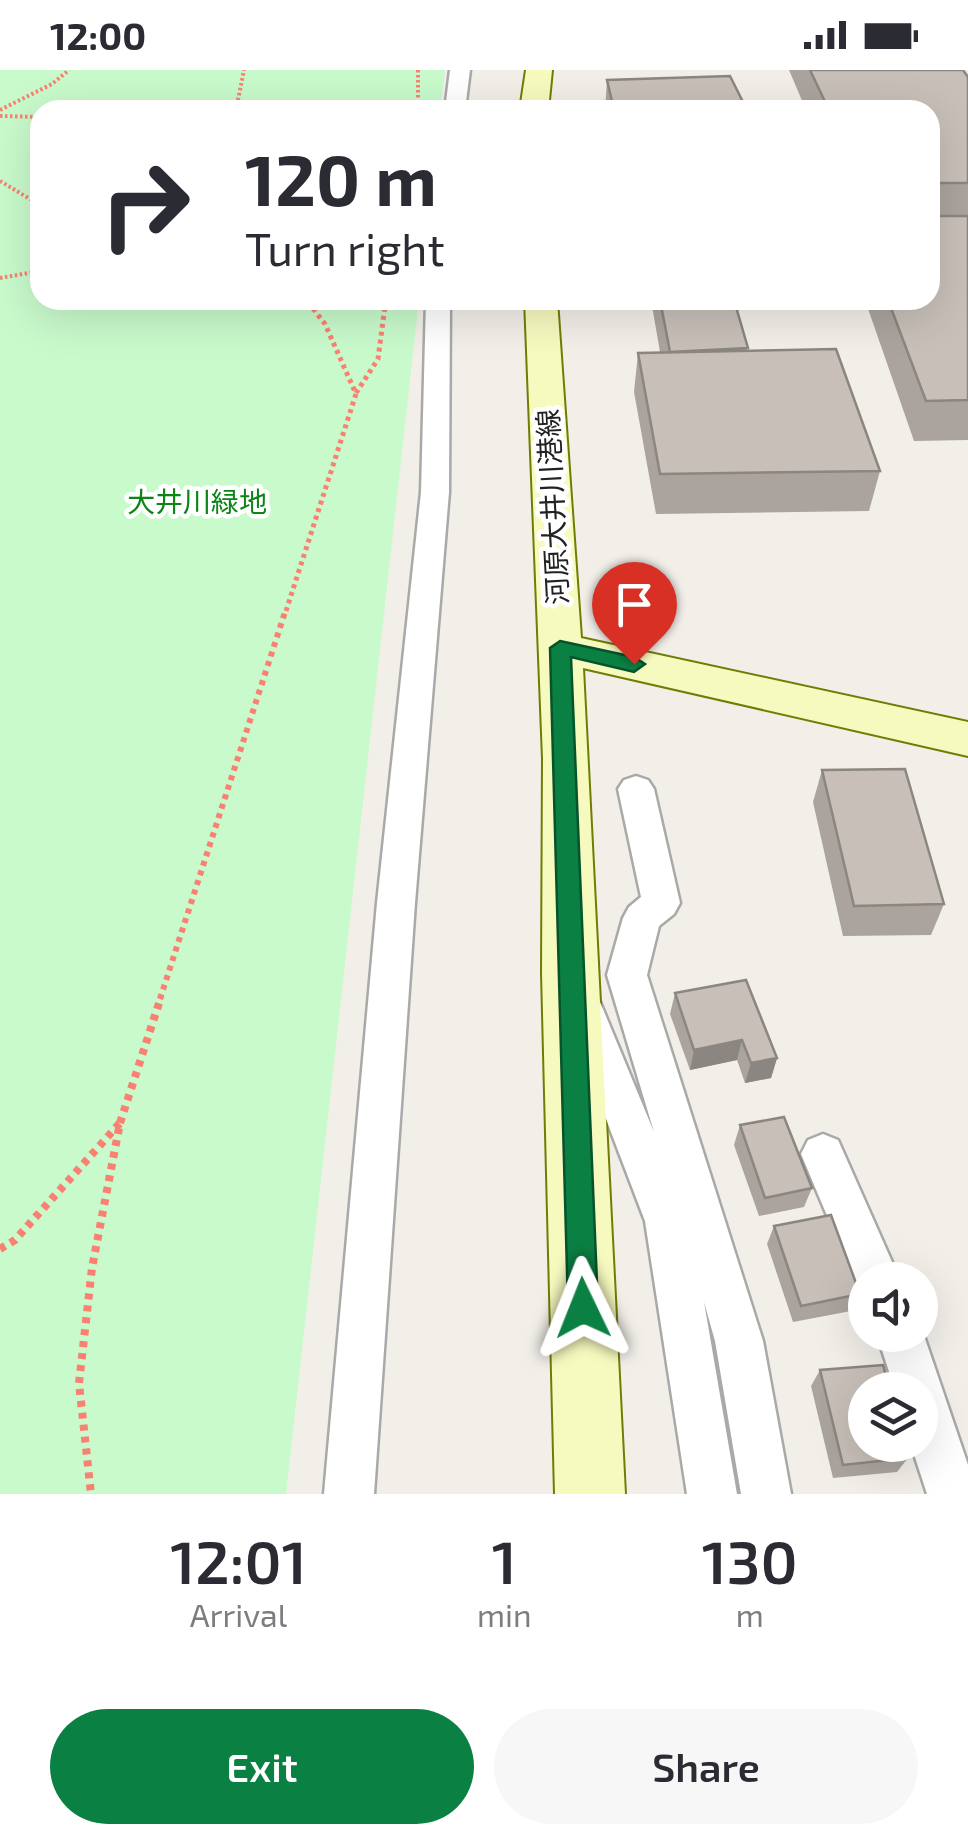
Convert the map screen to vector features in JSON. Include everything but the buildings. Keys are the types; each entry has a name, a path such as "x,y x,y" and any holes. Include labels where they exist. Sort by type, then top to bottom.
{"main road":[{"path":"535,100 539,70"},
{"name":"河原大井川港線","path":"542,310 560,648 590,1494"},
{"path":"560,648 968,739"}],"street":[{"path":"456,100 460,70"},
{"path":"349,1494 396,903 435,492 438,310"},
{"path":"636,789 661,903 642,918 627,975 740,1341 766,1494"},
{"path":"570,973 667,1221 712,1494"},
{"path":"823,1154 870,1262"},
{"path":"938,1451 952,1494"}],"path":[{"path":"0,113 69,70"},
{"path":"238,100 244,70"},
{"path":"418,70 418,100"},
{"path":"0,113 30,116"},
{"path":"0,182 30,198"},
{"path":"0,278 30,273"},
{"path":"314,310 325,324 356,394"},
{"path":"91,1494 79,1382 92,1268 120,1122 356,394 378,359 385,310"},
{"path":"0,1248 15,1240 120,1122"}],"green space":[{"name":"大井川緑地","path":"0,70 445,70 441,100 30,100 30,310 418,310 286,1494 0,1494"}],"route":[{"path":"583,1308 560,648 634,664"}]}
